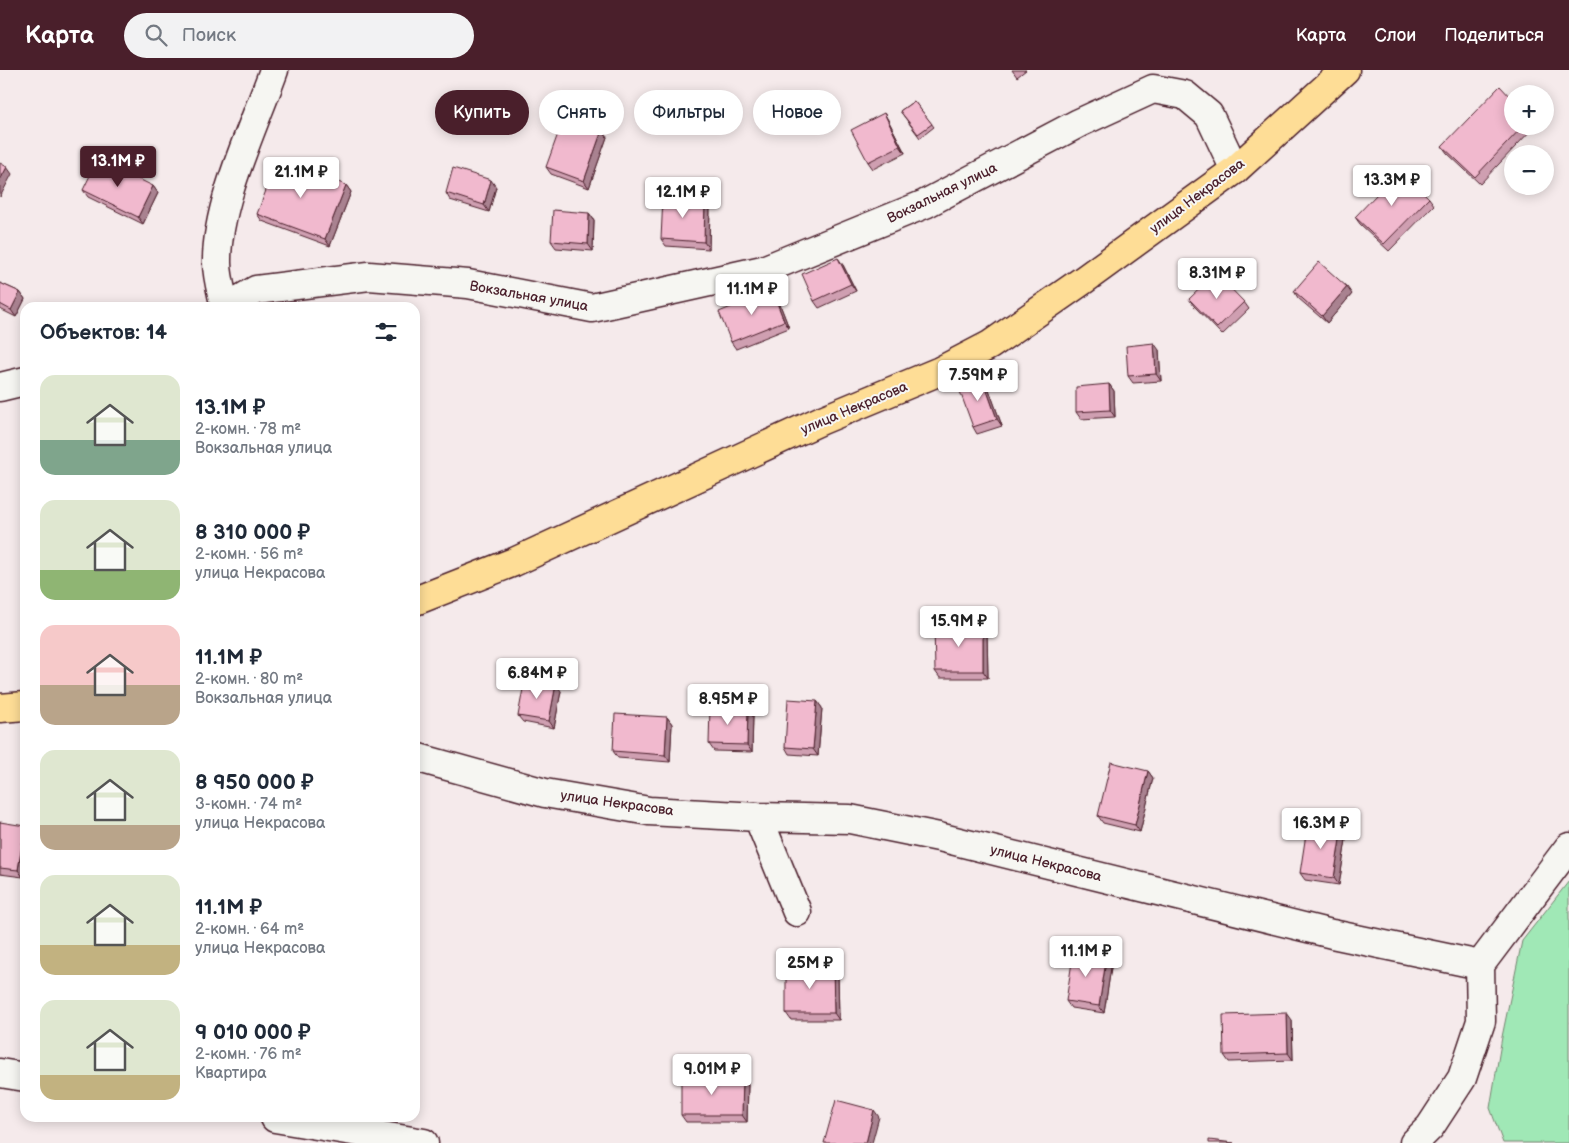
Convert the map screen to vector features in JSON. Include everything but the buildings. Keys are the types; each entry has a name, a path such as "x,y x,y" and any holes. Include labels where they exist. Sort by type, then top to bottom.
{"main road":[{"name":"улица Некрасова","path":"420,599 514,562 822,420 940,371 990,345 1235,170 1345,70"},
{"path":"0,708 20,706"}],"street":[{"path":"224,302 216,265 218,237 227,199 274,70"},
{"name":"Вокзальная улица","path":"235,302 256,290 369,276 468,284 592,308 763,270 925,204 1079,122 1153,89 1185,95 1209,115 1235,170"},
{"path":"0,387 20,382"},
{"name":"улица Некрасова","path":"420,758 545,792 639,809 758,817 850,819 939,837 1332,934 1480,965"},
{"path":"758,817 797,912"},
{"path":"1414,1143 1430,1127 1462,1078 1481,1021 1480,965 1569,847"},
{"path":"0,1073 20,1076"},
{"path":"311,1122 410,1133"}],"green space":[{"path":"1569,881 1569,1143 1503,1143 1490,1108 1502,1037 1522,941"}]}
